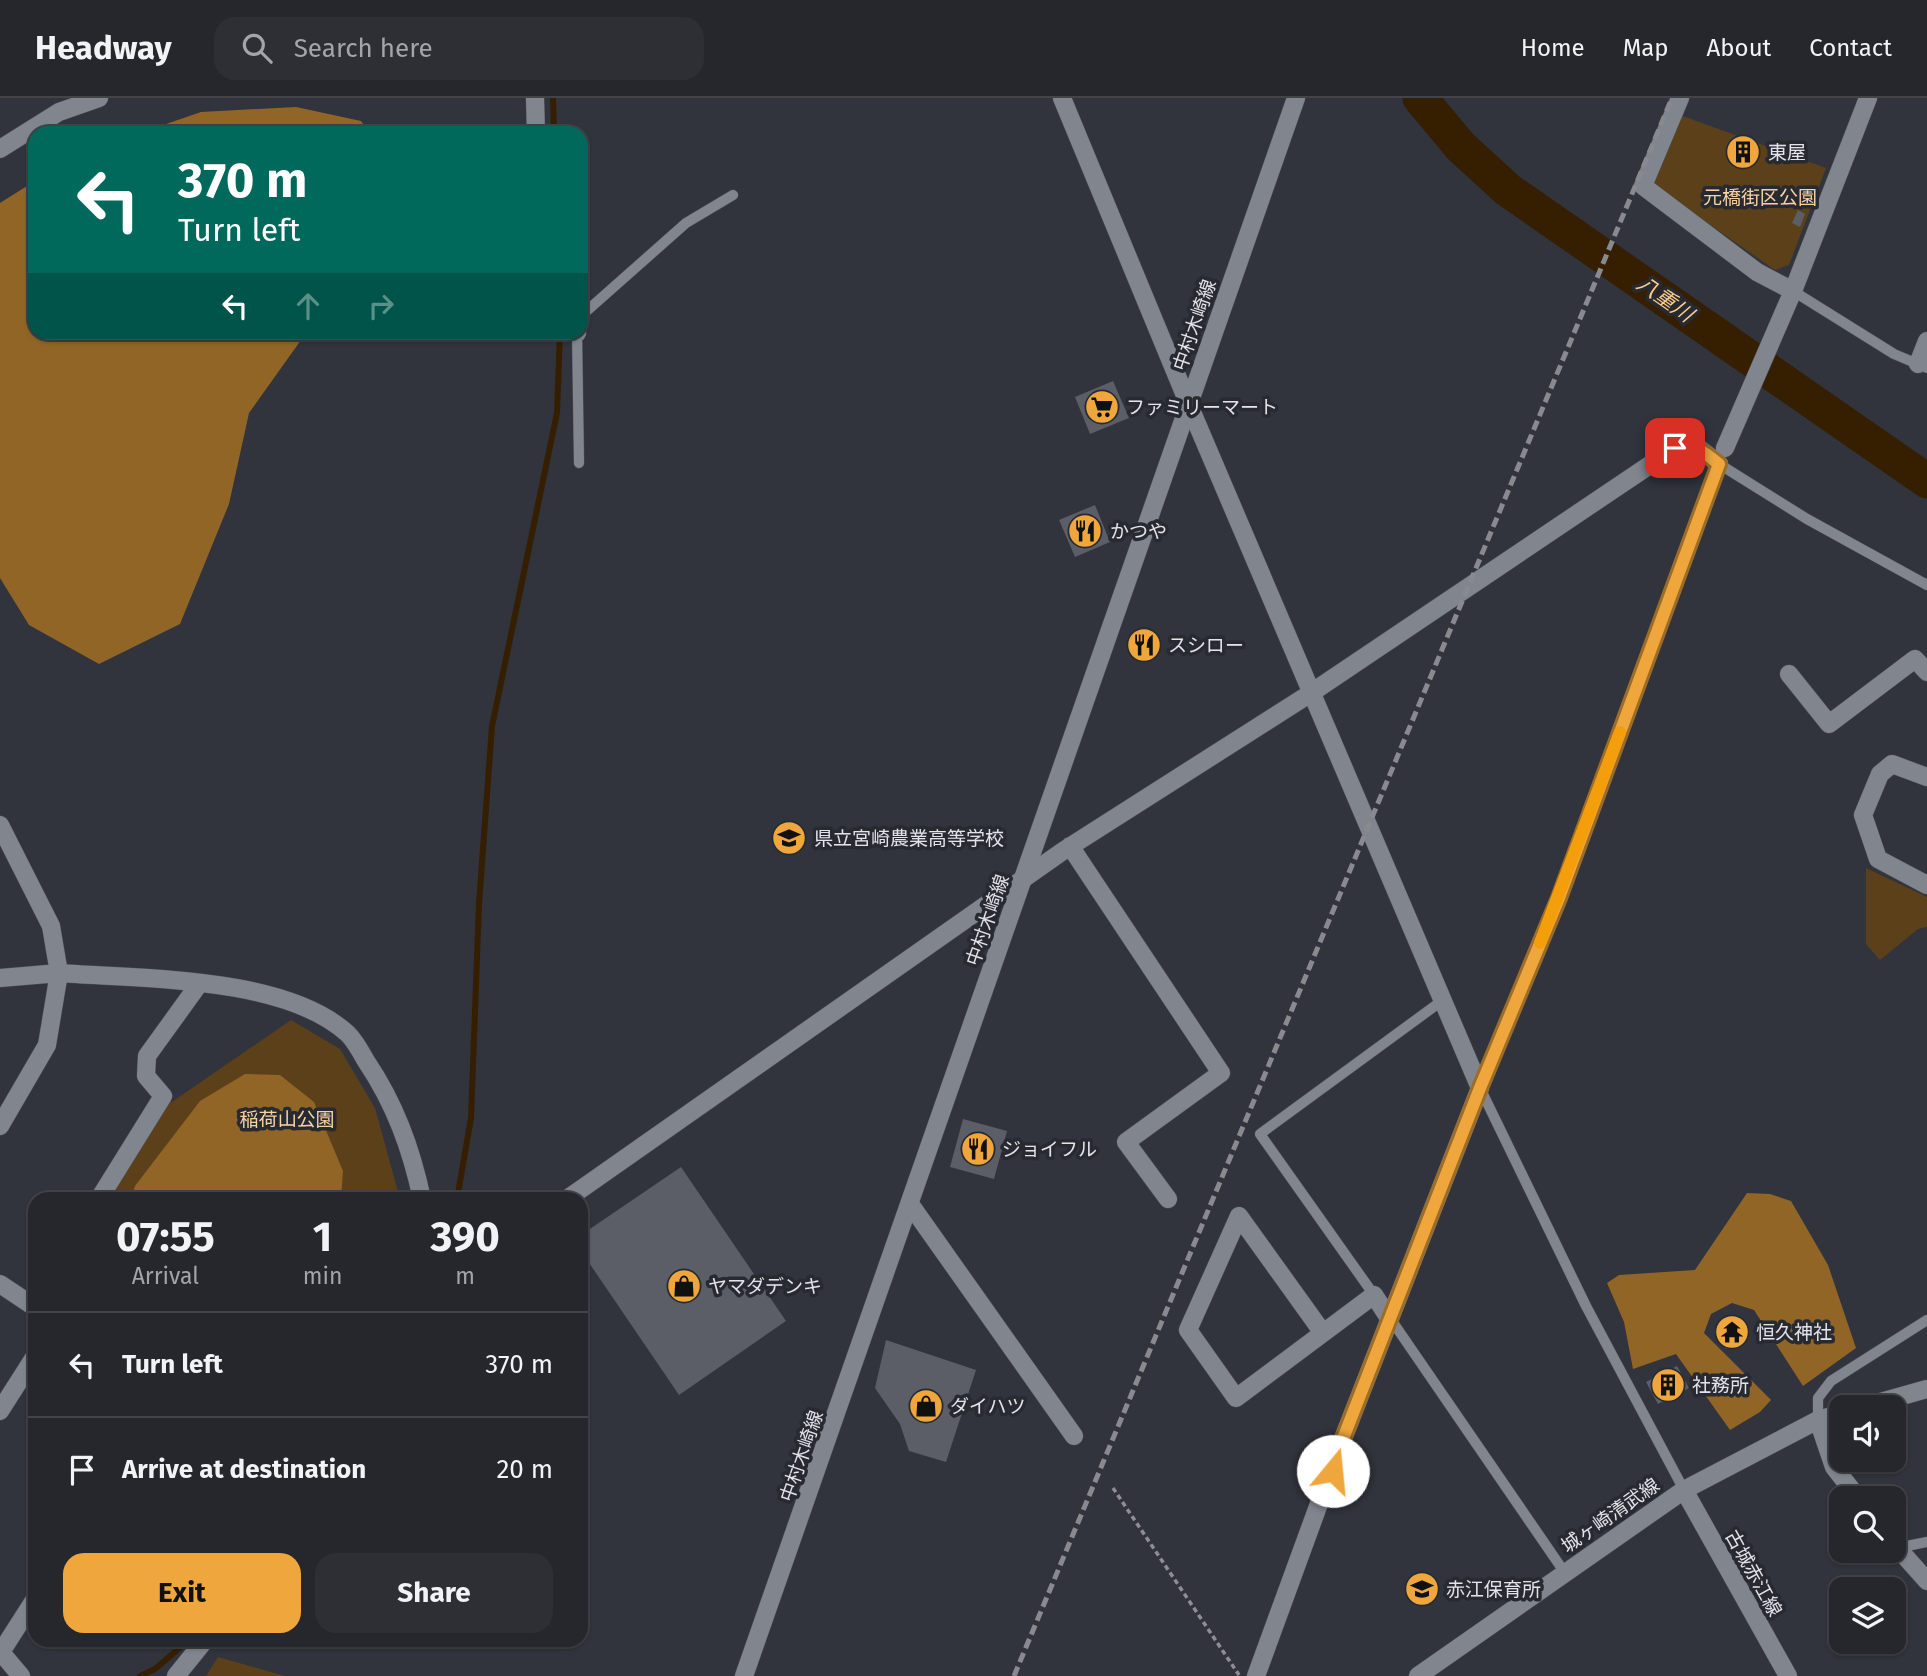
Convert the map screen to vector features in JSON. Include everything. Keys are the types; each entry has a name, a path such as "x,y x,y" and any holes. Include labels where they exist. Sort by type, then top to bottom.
{"street":[{"path":"37,126 59,112 99,98"},
{"path":"535,98 536,126"},
{"path":"1062,98 1189,405 1480,1088 1390,1318 1256,1676"},
{"name":"中村木崎線","path":"744,1676 1296,98"},
{"path":"1680,98 1643,186 1789,299"},
{"path":"577,1192 1070,846 1311,693 1675,448 1688,444 1722,456 1789,299 1868,98"},
{"path":"0,149 28,131"},
{"path":"1923,366 1927,341"},
{"path":"1789,674 1829,724 1915,659 1927,672"},
{"path":"1927,777 1892,764 1880,774 1863,815 1878,859 1927,885"},
{"path":"0,825 51,926 59,973 47,1045 0,1126"},
{"path":"1070,846 1221,1073 1126,1142 1168,1199"},
{"path":"0,978 59,973 199,984 274,996 322,1017 349,1035 380,1081 404,1129 420,1192"},
{"path":"103,1192 163,1096 146,1076 147,1056 166,1025 199,984"},
{"path":"911,1204 1074,1436"},
{"path":"1323,1333 1240,1216 1188,1330 1236,1398 1374,1295 1390,1318"},
{"path":"0,1284 28,1302"},
{"path":"0,1411 28,1368"},
{"path":"1906,1395 1927,1389"},
{"name":"城ヶ崎清武線","path":"1418,1676 1684,1490 1829,1417"},
{"path":"1818,1420 1834,1467 1849,1486"},
{"name":"古城赤江線","path":"1684,1490 1788,1676"},
{"path":"1906,1558 1927,1581"},
{"path":"20,1676 0,1652 28,1610"},
{"path":"181,1674 200,1647"}],"lane":[{"path":"588,310 686,223 733,195"},
{"path":"1789,299 1894,354 1923,366"},
{"path":"576,340 579,463"},
{"path":"1684,1490 1586,1307 1480,1088 1559,898 1722,456 1807,519 1927,585"},
{"path":"1374,1295 1260,1134 1444,1000"},
{"path":"1390,1318 1565,1573"},
{"path":"1818,1420 1818,1398 1831,1381 1927,1320"},
{"path":"1906,1545 1927,1542"}],"path":[{"path":"1113,1488 1239,1676"}],"green space":[{"path":"296,107 361,121 364,126 160,126 201,112"},
{"name":"元橋街区公園","path":"1680,115 1826,168 1789,265 1775,270 1650,183"},
{"path":"28,185 28,340 301,340 249,413 229,504 180,624 99,664 29,625 0,578 0,203"},
{"path":"1866,868 1927,897 1927,927 1918,929 1880,960 1866,944"},
{"name":"稲荷山公園","path":"291,1020 340,1049 375,1108 398,1192 113,1192 166,1106"},
{"path":"245,1074 280,1075 314,1102 343,1171 342,1192 133,1192 200,1101"},
{"path":"1747,1193 1770,1194 1791,1201 1828,1265 1856,1348 1803,1386 1754,1310 1732,1303 1711,1314 1704,1333 1771,1400 1760,1412 1730,1430 1676,1354 1633,1369 1624,1322 1607,1283 1619,1275 1695,1270"},
{"path":"218,1657 285,1676 206,1676"}],"building":[{"name":"東屋","path":"1739,138 1757,155 1747,166 1728,149"},
{"path":"1798,210 1805,214 1800,227 1792,223"},
{"name":"ファミリーマート","path":"1113,381 1129,418 1090,434 1075,397"},
{"name":"かつや","path":"1095,505 1110,542 1075,557 1059,520"},
{"name":"ジョイフル","path":"963,1119 1007,1131 994,1179 950,1167"},
{"name":"ヤマダデンキ","path":"681,1167 786,1321 679,1395 588,1261 588,1230"},
{"name":"恒久神社","path":"1738,1315 1750,1332 1726,1349 1714,1331"},
{"name":"ダイハツ","path":"886,1340 976,1370 946,1462 909,1451 900,1424 875,1388"},
{"name":"社務所","path":"1677,1366 1689,1388 1658,1404 1646,1382"}],"waterway":[{"path":"553,98 554,126"},
{"name":"八重川","path":"1420,98 1461,147 1508,190 1927,481"},
{"path":"458,1192 471,1118 479,904 492,726 557,413 560,340"},
{"path":"140,1676 155,1669 181,1647"}],"railway":[{"path":"1014,1676 1672,98"}],"slow traffic":[{"path":"1540,943 1620,732"}],"place":[{"name":"東屋","path":"1743,152"},
{"name":"ファミリーマート","path":"1102,407"},
{"name":"かつや","path":"1085,531"},
{"name":"スシロー","path":"1144,645"},
{"name":"県立宮崎農業高等学校","path":"789,838"},
{"name":"ジョイフル","path":"978,1149"},
{"name":"ヤマダデンキ","path":"684,1286"},
{"name":"恒久神社","path":"1732,1332"},
{"name":"社務所","path":"1668,1385"},
{"name":"ダイハツ","path":"926,1406"},
{"name":"赤江保育所","path":"1422,1589"}],"route":[{"path":"1333,1471 1383,1334 1480,1088 1559,898 1719,464 1696,446 1688,444 1675,448"}]}
